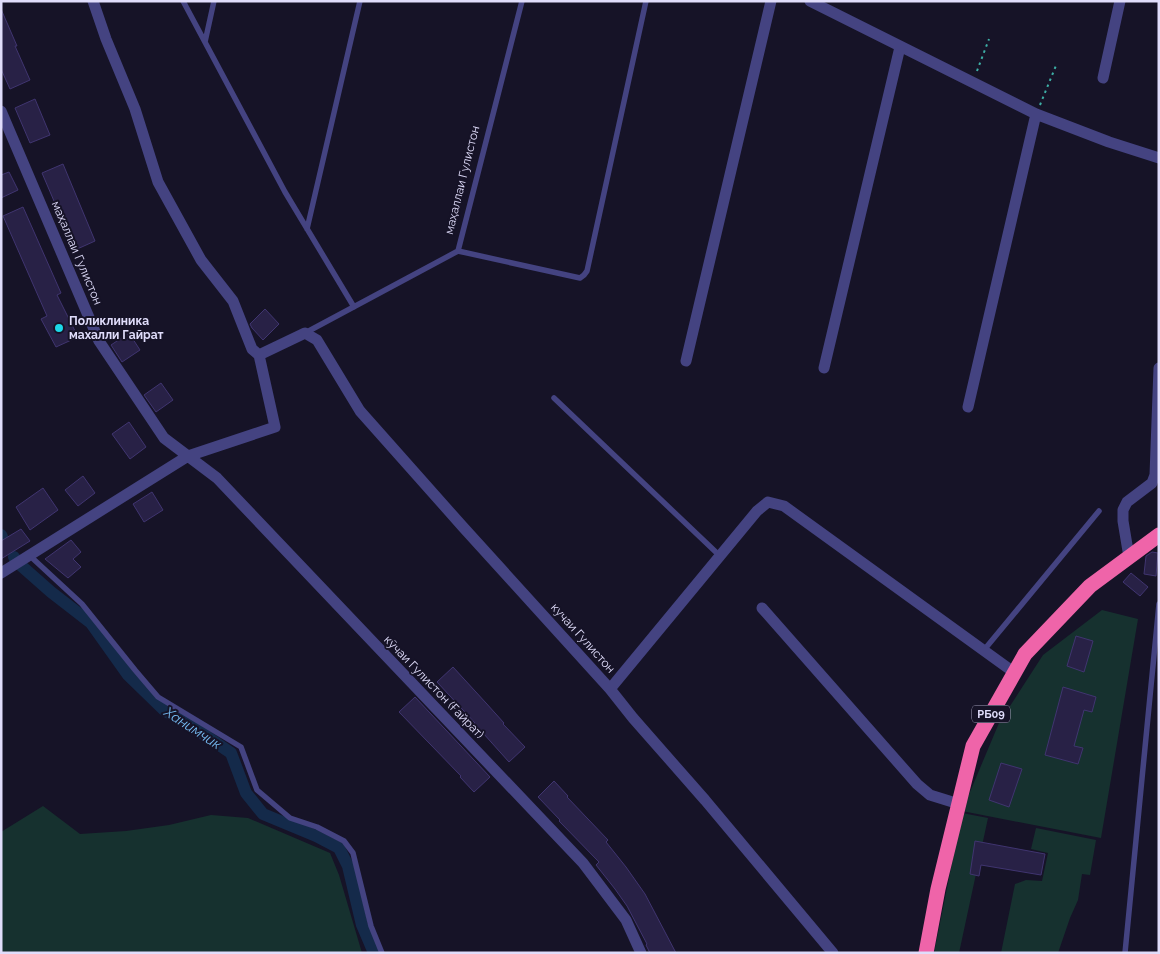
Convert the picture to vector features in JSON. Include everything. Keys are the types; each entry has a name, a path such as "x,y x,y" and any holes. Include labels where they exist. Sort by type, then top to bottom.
{"highway":[{"name":"РБ09","path":"926,953 938,889 973,746 1025,654 1090,586 1159,535"}],"street":[{"path":"2,572 188,456 274,426 259,355 252,349 233,301 201,260 158,182 135,109 106,39 93,1"},
{"path":"686,361 771,1"},
{"path":"810,1 1036,114 1109,142 1159,158"},
{"path":"1103,78 1120,1"},
{"path":"824,368 900,47"},
{"name":"маҳаллаи Гулистон","path":"1,111 99,342 164,438 188,456"},
{"path":"968,406 1036,114"},
{"name":"маҳаллаи Гулистон","path":"259,355 305,333"},
{"name":"кучаи Гулистон","path":"305,333 318,340 360,411 462,527 610,689 834,953"},
{"path":"1129,557 1122,521 1123,510 1127,502 1152,483 1155,475 1159,368"},
{"name":"кӯчаи Гулистон (Ғайрат)","path":"188,456 217,478 583,863 626,920 641,953"},
{"path":"610,689 757,510 768,502 784,506 1015,673"},
{"path":"762,608 917,784 930,795 959,804"}],"lane":[{"path":"183,1 285,192 354,307"},
{"path":"205,42 214,1"},
{"path":"307,229 360,1"},
{"name":"маҳаллаи Гулистон","path":"305,333 458,251 522,1"},
{"path":"458,251 580,278 584,275 587,271 646,1"},
{"path":"554,398 720,556"},
{"path":"984,650 1099,511"},
{"path":"27,557 82,604 158,697 241,747 257,790 290,818 317,827 344,841 353,853 371,926 382,953"},
{"path":"1125,953 1159,604"}],"path":[{"path":"973,83 989,38"},
{"path":"1036,114 1058,63"}],"green space":[{"path":"1102,610 1138,619 1101,838 962,811 999,723 1043,655"},
{"path":"43,806 80,834 126,831 169,825 211,815 248,818 330,853 339,875 362,953 1,953 1,832"},
{"path":"962,813 988,818 959,953 934,953"},
{"path":"1036,828 1096,840 1090,875 1082,874 1078,900 1058,953 1001,953 1015,884 1026,880 1042,881 1048,853 1031,849"}],"building":[{"path":"1,9 30,80 10,89 1,69"},
{"path":"35,99 50,135 30,143 15,108"},
{"path":"63,164 95,241 75,250 42,173"},
{"path":"9,172 18,190 1,198 1,175"},
{"path":"23,207 61,293 57,295 78,337 56,347 41,319 47,316 3,216"},
{"path":"265,309 279,324 263,340 250,324"},
{"path":"129,333 140,350 122,362 111,345"},
{"path":"161,383 173,400 156,412 144,395"},
{"path":"129,422 146,447 130,459 112,434"},
{"path":"83,476 95,493 78,506 65,490"},
{"path":"43,488 58,510 30,530 16,507"},
{"path":"152,492 163,510 144,522 133,504"},
{"path":"21,529 30,541 1,559 1,541"},
{"path":"71,540 81,552 73,559 81,567 68,578 45,559"},
{"path":"1152,552 1158,553 1156,576 1144,574 1146,556"},
{"path":"1131,573 1148,587 1140,596 1123,582"},
{"path":"1076,636 1093,641 1084,672 1067,666"},
{"path":"453,667 525,747 509,762 437,682"},
{"path":"1063,687 1096,697 1092,712 1084,710 1074,746 1083,748 1078,764 1045,755"},
{"path":"415,697 490,777 474,792 399,712"},
{"path":"1001,763 1022,769 1009,807 989,800"},
{"path":"554,781 608,840 606,842 645,894 676,953 650,953 627,906 596,865 599,862 538,797"},
{"path":"975,841 1045,854 1041,875 981,865 979,876 970,874"}],"waterway":[{"name":"Ханимчик","path":"14,557 17,562 51,592 91,623 128,675 164,710 231,753 246,793 263,814 316,836 339,848 348,866 362,925 374,953"}],"place":[{"name":"Поликлиника махалли Гайрат","path":"59,328"}]}
